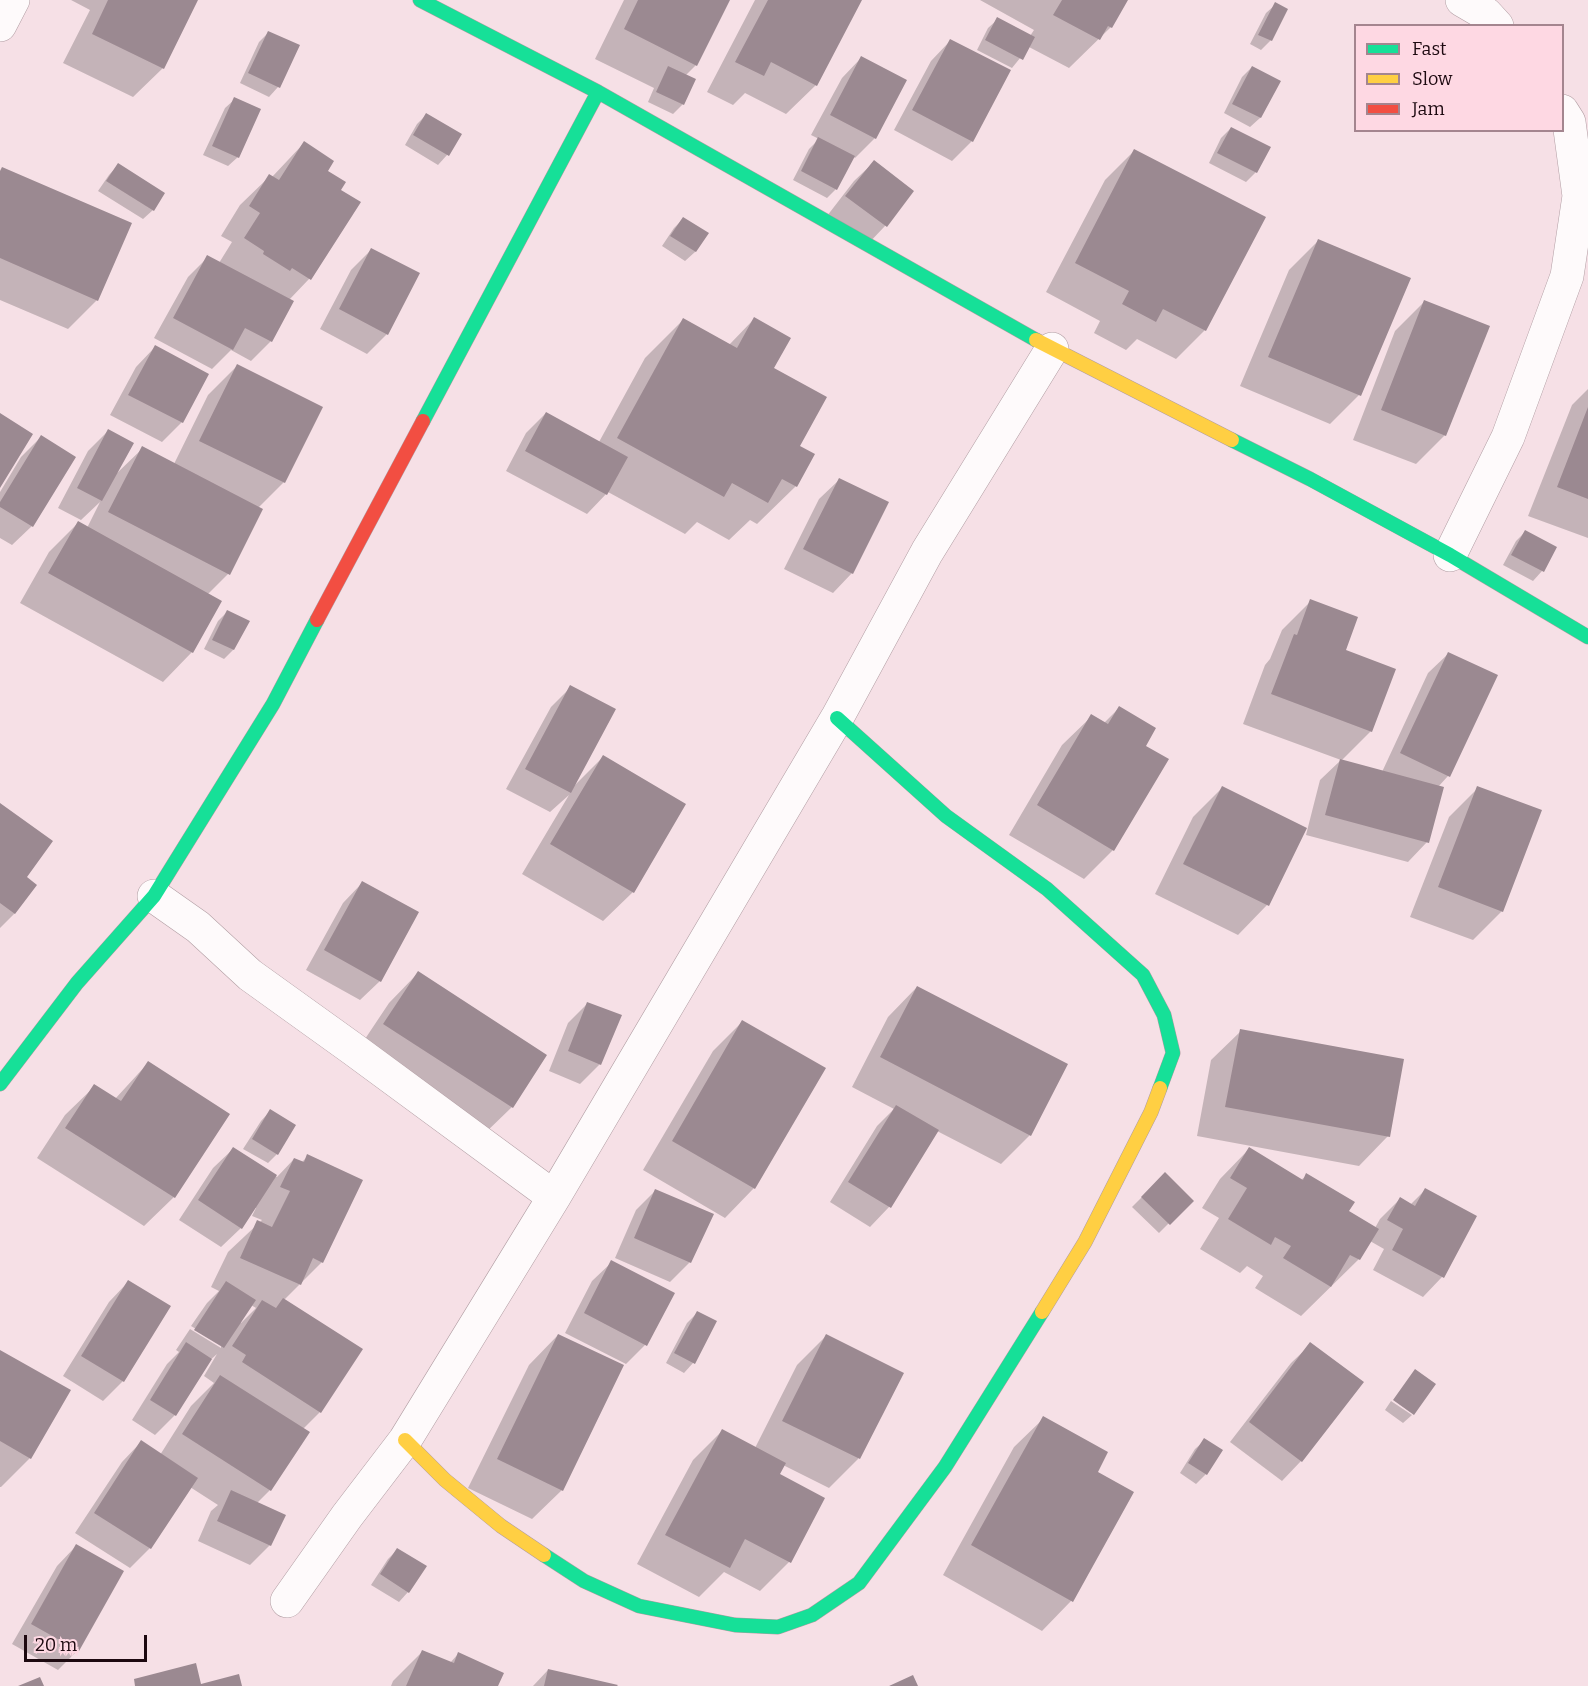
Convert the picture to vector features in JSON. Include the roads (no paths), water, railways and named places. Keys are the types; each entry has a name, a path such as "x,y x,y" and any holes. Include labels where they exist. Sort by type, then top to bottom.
{"street":[{"path":"0,25 13,0"},
{"path":"420,0 598,92 1052,349 1310,478 1450,555 1588,637"},
{"path":"1462,0 1486,14 1495,24"},
{"path":"0,1084 77,983 154,896 273,704 598,92"},
{"path":"1450,555 1508,437 1567,276 1579,196 1569,122 1564,113"},
{"path":"287,1601 347,1516 405,1440 554,1197 837,718 927,552 1052,349"},
{"path":"405,1440 445,1480 501,1526 584,1581 639,1606 735,1625 778,1627 812,1615 859,1583 945,1467 1085,1242 1151,1112 1173,1053 1164,1015 1143,975 1102,937 1047,889 946,816 837,718"},
{"path":"154,896 198,927 250,975 554,1197"}]}
